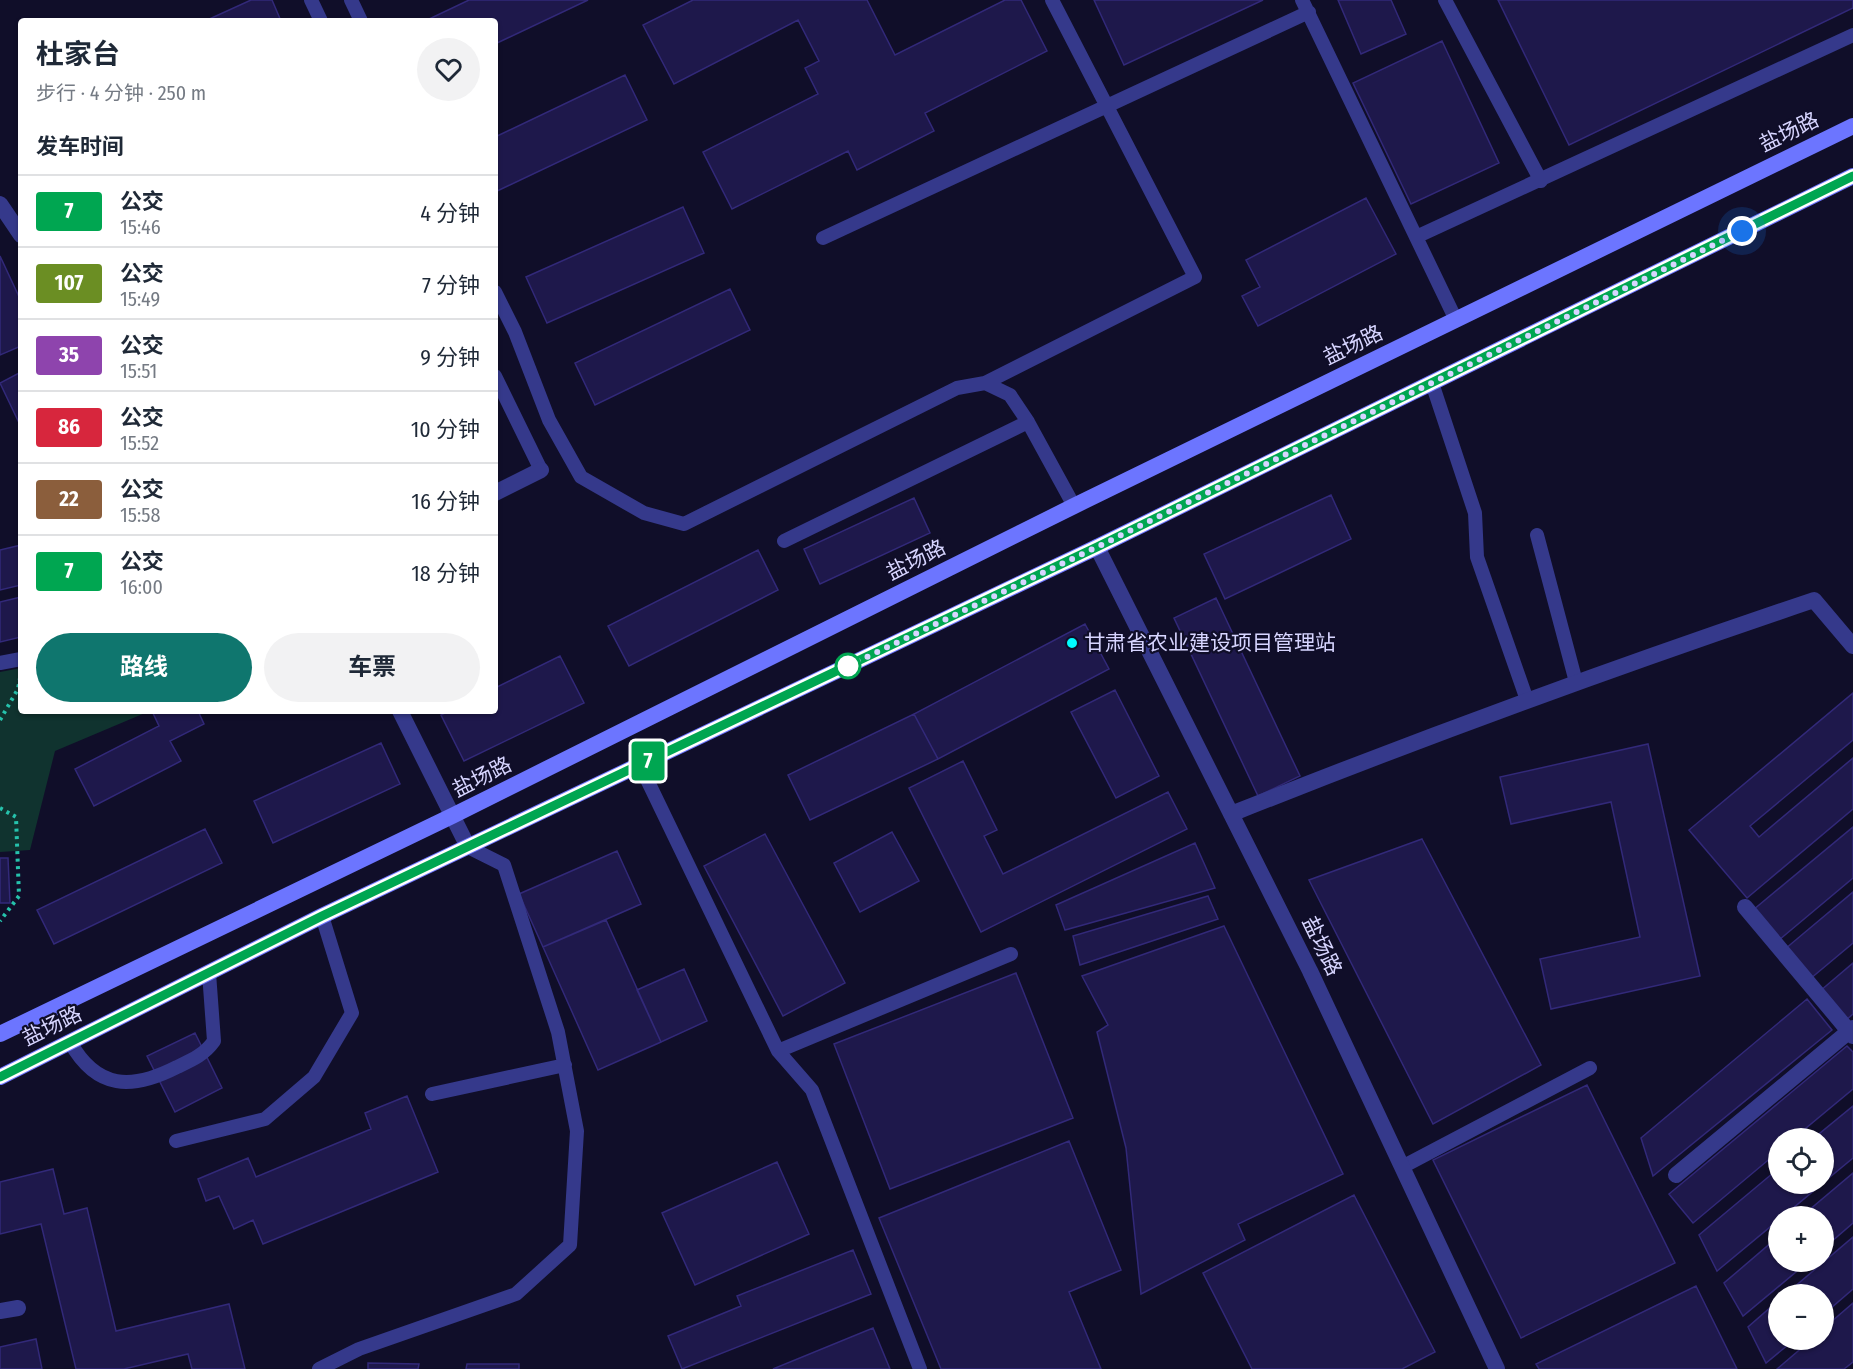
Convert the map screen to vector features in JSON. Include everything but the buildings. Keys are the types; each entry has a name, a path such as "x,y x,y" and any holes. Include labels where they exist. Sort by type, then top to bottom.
{"main road":[{"name":"盐场路","path":"0,1034 452,816 1074,506 1853,126"},
{"name":"盐场路","path":"0,1077 322,916 1097,547 1853,176"}],"street":[{"path":"0,204 18,231"},
{"path":"498,492 541,470"},
{"name":"盐场路","path":"1097,547 1310,971 1497,1369"},
{"path":"1231,814 1407,743 1814,600 1853,646"},
{"path":"401,714 468,847"},
{"path":"1676,1175 1852,1032 1745,907"},
{"path":"0,1311 18,1308"}],"lane":[{"path":"311,0 320,18"},
{"path":"351,0 360,18"},
{"path":"498,298 515,332 549,420 581,477 644,513 684,524 957,388 985,383 1195,277 1052,0"},
{"path":"1445,0 1541,181"},
{"path":"823,238 1106,106 1306,6 1456,320"},
{"path":"1416,237 1853,35"},
{"path":"498,382 541,470"},
{"path":"985,383 1010,395 1028,422 1074,506"},
{"path":"1432,383 1474,513 1477,557 1527,700"},
{"path":"784,541 1028,422"},
{"path":"1537,535 1576,682"},
{"path":"0,663 18,660"},
{"path":"640,765 778,1051 812,1090 920,1369"},
{"path":"319,1369 359,1349 516,1294 570,1245 577,1131 558,1032 504,865 468,847"},
{"path":"176,1141 265,1119 314,1077 352,1013 322,916"},
{"path":"778,1051 1011,954"},
{"path":"70,1042 80,1059 95,1073 113,1081 133,1083 157,1077 205,1053 214,1041 209,973"},
{"path":"432,1094 565,1065"},
{"path":"1402,1167 1590,1068"}],"path":[{"path":"0,720 18,689"},
{"path":"0,808 16,817 19,896 0,921"}],"green space":[{"path":"18,669 18,714 143,714 55,751 30,850 0,852 0,672"}],"bus line":[{"name":"7","path":"0,1077 322,916 1097,547 1853,176"}],"place":[{"name":"甘肃省农业建设项目管理站","path":"1072,643"}],"route":[{"path":"848,666 1097,547 1742,231"}]}
